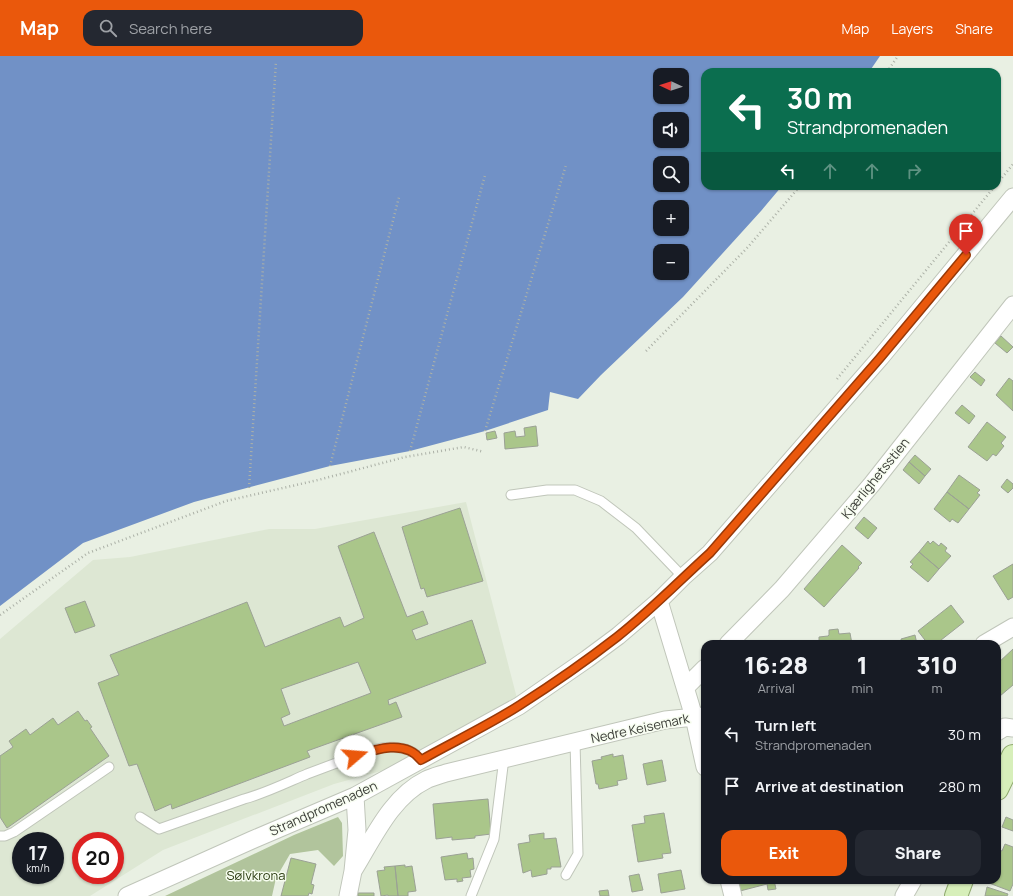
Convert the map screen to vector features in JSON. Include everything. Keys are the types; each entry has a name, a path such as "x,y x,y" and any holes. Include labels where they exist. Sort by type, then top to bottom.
{"main road":[{"path":"1001,781 1013,756"},
{"path":"956,896 960,884"}],"street":[{"name":"Strandpromenaden","path":"127,896 355,796 519,706 618,636 659,601 710,553 880,358 1013,197"},
{"name":"Kjærlighetsstien","path":"732,640 782,589 872,484 1013,305"},
{"path":"659,601 686,687 699,716 701,733"},
{"path":"991,640 1013,627"},
{"path":"686,687 701,672"},
{"name":"Nedre Keisemark","path":"353,870 395,805 412,789 426,781 446,773 504,758 665,720 699,716"},
{"path":"1001,730 1005,727 1013,728"},
{"path":"348,896 353,870 357,830 355,796"},
{"path":"731,884 733,896"},
{"path":"904,896 911,884"}],"lane":[{"path":"512,495 547,490 575,490 601,501 636,528 683,577"},
{"name":"Nedre Keisemark","path":"566,875 578,854 576,742"},
{"path":"140,816 159,829 259,795 307,774 382,748 400,748 411,751 417,754 421,760"},
{"path":"472,896 494,838 504,758"},
{"path":"0,836 5,836 14,832 109,767"}],"path":[{"path":"890,68 898,56"},
{"path":"249,488 276,61"},
{"path":"1001,179 1013,164"},
{"path":"485,431 566,165"},
{"path":"410,451 485,175"},
{"path":"646,350 748,247 797,190"},
{"path":"833,383 992,190"},
{"path":"330,466 399,197"},
{"path":"0,616 88,553 226,501 318,480 405,457 464,447 484,452"}],"shaded area":[{"path":"466,502 519,706 421,760 334,784 163,850 124,875 124,832 72,832 72,884 109,884 90,896 0,896 0,639 93,560 130,557 269,529 315,529"}],"green space":[{"name":"Sølvkrona","path":"338,817 342,823 343,856 334,866 318,850 290,854 276,878 272,896 165,896 294,835"}],"water":[{"path":"0,56 880,56 872,68 701,68 701,190 779,190 683,297 578,399 550,392 548,410 485,431 410,451 330,466 194,502 83,543 0,606"}],"building":[{"path":"1001,336 1013,347 1007,353 995,343"},
{"path":"975,372 985,380 981,386 970,377"},
{"path":"1009,378 1013,381 1013,411 996,395"},
{"path":"962,405 975,416 969,424 955,413"},
{"path":"987,422 1006,437 1001,443 1004,446 996,456 993,454 987,461 968,447"},
{"path":"536,426 538,446 505,449 504,433 515,431 516,437 525,436 524,428"},
{"path":"495,431 497,438 487,440 486,433"},
{"path":"915,455 931,469 925,476 909,462"},
{"path":"909,462 925,476 919,484 903,470"},
{"path":"959,475 980,490 977,493 980,495 969,509 947,492"},
{"path":"1007,479 1013,484 1013,488 1008,493 1001,487"},
{"path":"947,492 969,509 958,523 952,519 950,522 934,509"},
{"path":"460,508 483,581 427,597 424,588 421,589 402,527"},
{"path":"864,517 877,528 868,539 855,528"},
{"path":"374,532 407,617 423,611 428,624 412,630 416,640 472,620 486,663 388,700 389,705 396,702 402,717 307,751 310,757 172,809 171,804 155,811 137,764 129,766 98,683 119,675 110,655 247,602 265,647 340,617 344,627 364,618 338,546","holes":["358,662 371,693 284,726 281,718 290,714 281,689"]},
{"path":"928,541 930,544 933,541 939,546 941,543 947,548 945,551 951,556 939,569 919,552"},
{"path":"842,545 862,563 824,607 804,589"},
{"path":"919,552 939,569 928,582 910,567 913,564 910,562"},
{"path":"1013,564 1013,597 1008,600 993,576"},
{"path":"85,601 95,626 75,633 65,608"},
{"path":"951,605 964,622 941,640 925,640 918,631"},
{"path":"838,629 839,634 850,633 851,640 819,640 819,637 829,635 829,630"},
{"path":"915,635 916,640 901,640"},
{"path":"1013,649 1013,685 1001,695 1001,660"},
{"path":"78,711 85,721 87,720 92,727 90,728 109,756 7,828 0,817 0,756 13,747 9,741 26,729 30,735 53,718 58,725"},
{"path":"613,754 613,757 623,755 627,779 617,781 618,785 599,789 598,784 596,784 592,761 602,759 601,757"},
{"path":"662,760 666,781 647,785 643,764"},
{"path":"488,799 491,834 475,836 475,838 452,840 452,837 436,839 433,804"},
{"path":"664,813 671,853 662,854 663,858 638,862 632,825 645,823 644,816"},
{"path":"1006,817 1013,820 1013,831 1002,827"},
{"path":"544,833 544,839 556,838 561,867 551,867 551,869 547,869 547,874 532,877 531,870 523,873 518,844 530,842 529,835"},
{"path":"1005,844 1013,847 1013,884 1010,891 992,884 1001,884 1002,851"},
{"path":"467,853 468,859 473,858 474,869 470,870 471,877 462,878 463,881 457,882 457,879 445,880 441,857"},
{"path":"291,858 316,864 311,884 314,885 312,894 309,893 308,896 281,896"},
{"path":"405,865 405,867 412,866 416,891 408,892 408,896 398,896 395,866"},
{"path":"395,866 398,896 381,896 377,871 385,870 384,867"},
{"path":"681,870 685,889 661,893 658,874"},
{"path":"639,874 643,890 632,892 629,876"},
{"path":"738,884 767,884 740,891"},
{"path":"767,884 775,884 776,889 768,890"},
{"path":"987,887 1008,894 1007,896 985,896"},
{"path":"608,890 609,896 600,896 599,891"},
{"path":"358,893 374,893 374,896 358,896"}],"route":[{"path":"355,756 382,748 400,748 417,754 421,760 519,706 618,636 659,601 710,553 880,358 966,255"}]}
